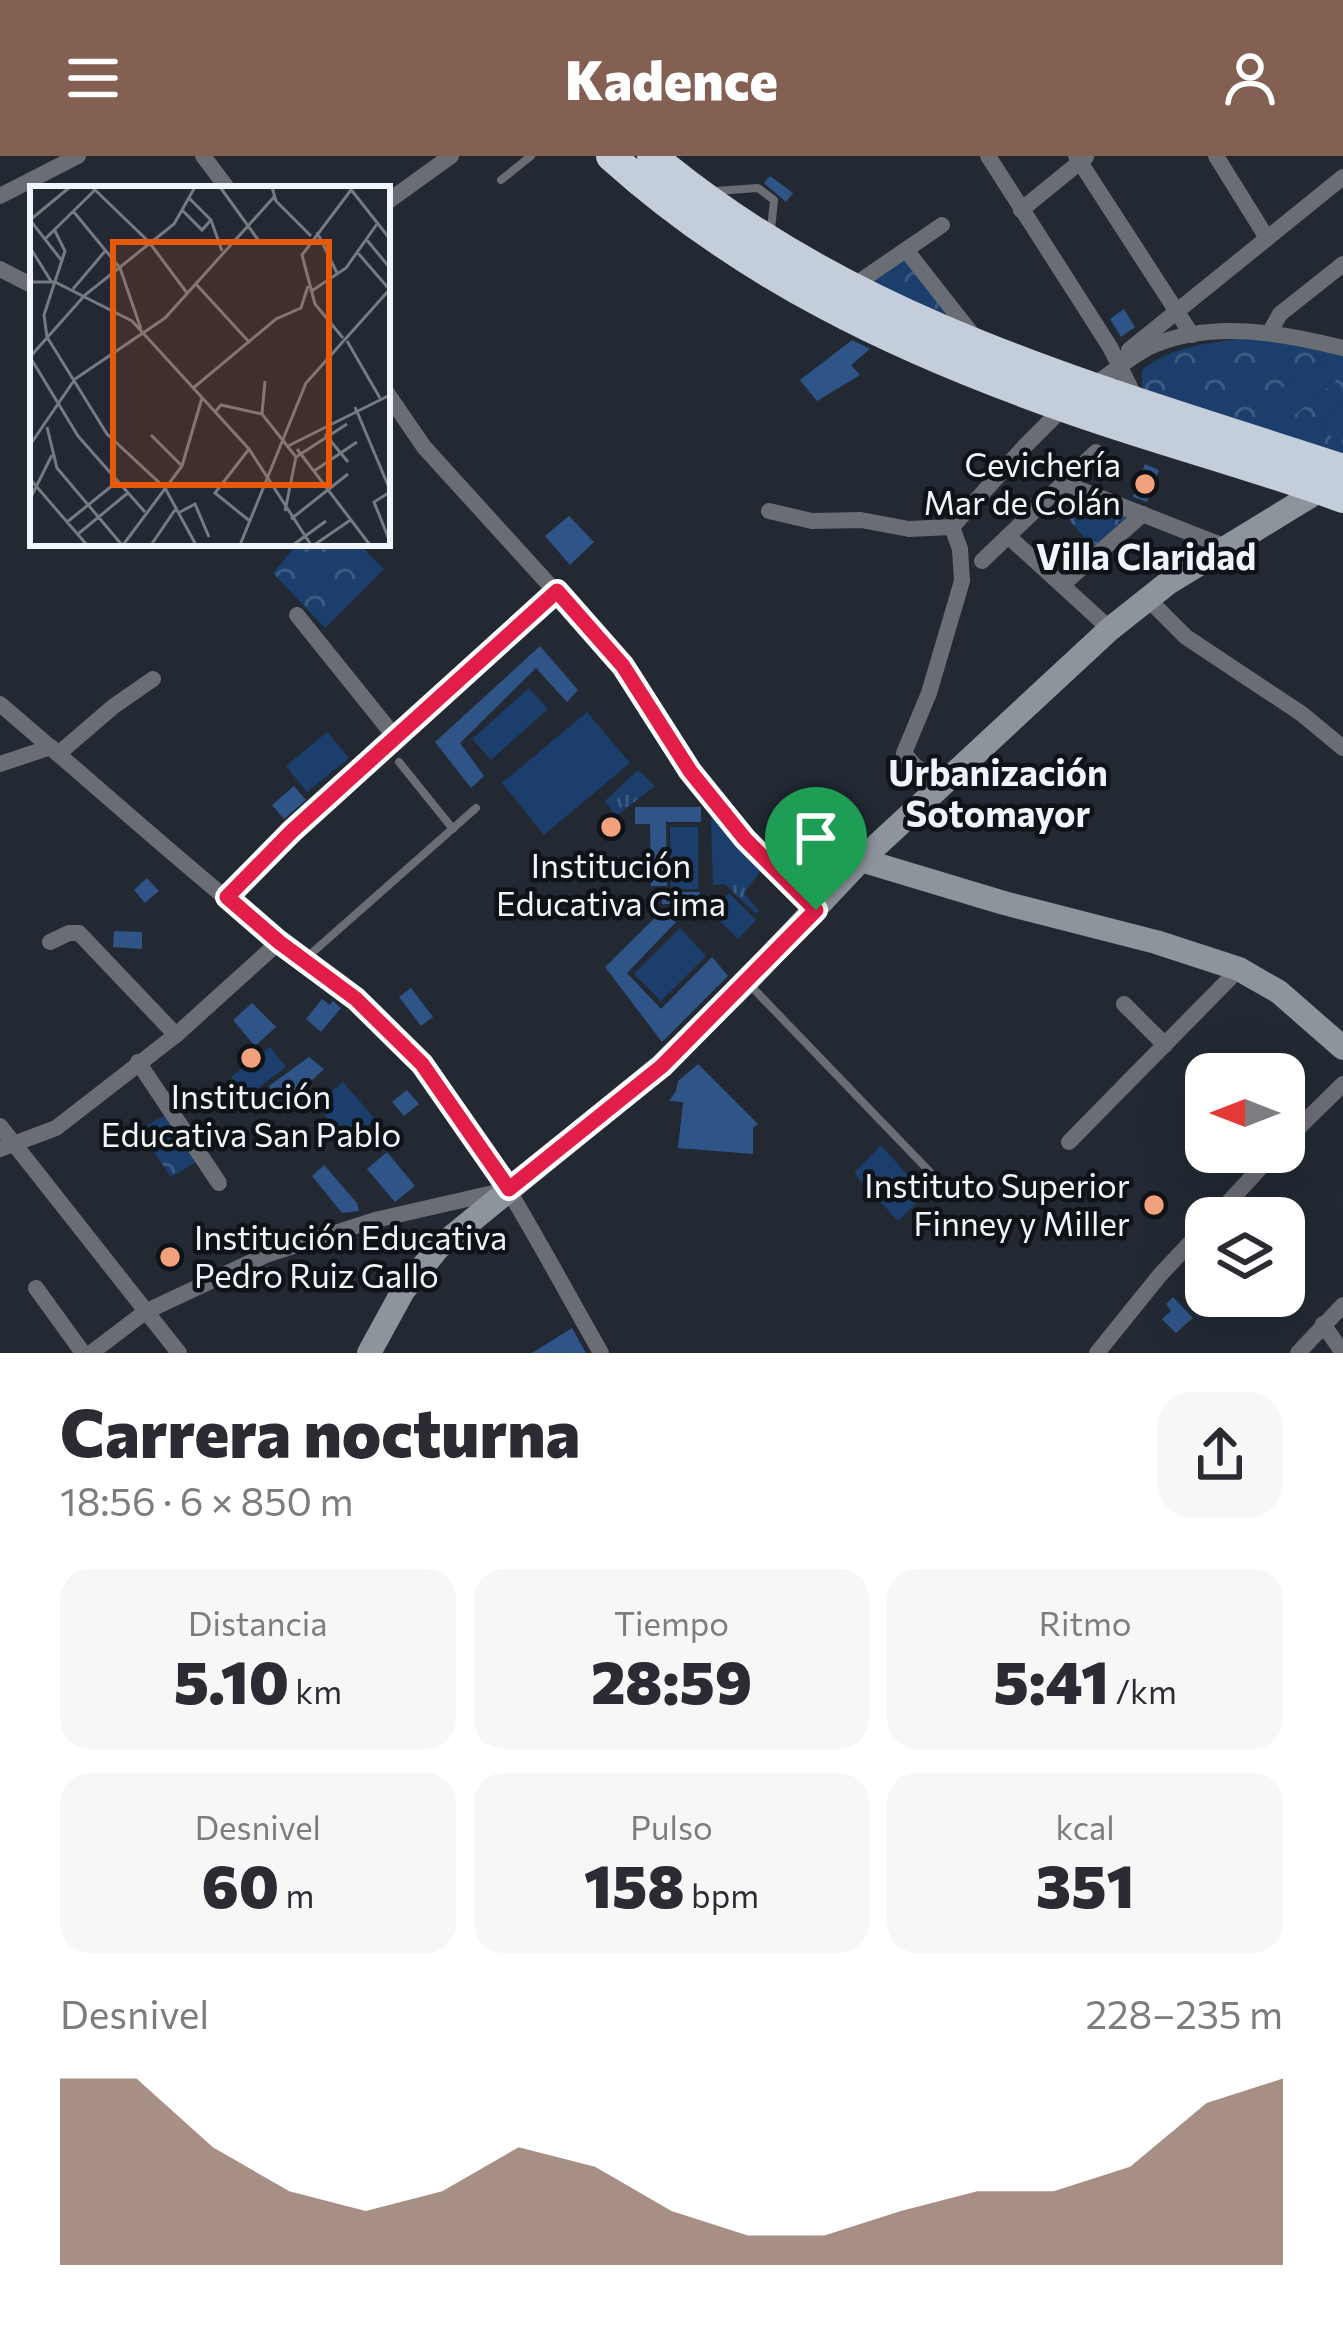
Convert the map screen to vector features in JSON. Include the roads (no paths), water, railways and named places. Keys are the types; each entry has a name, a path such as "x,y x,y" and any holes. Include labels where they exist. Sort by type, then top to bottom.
{"highway":[{"path":"611,156 699,228 983,348 1138,402 1337,483"},
{"path":"652,156 817,301 898,341 1064,407 1337,483"}],"street":[{"path":"0,196 78,156"},
{"path":"203,156 226,186"},
{"path":"390,200 451,156"},
{"path":"988,156 1121,366 1138,402"},
{"path":"1216,156 1268,238"},
{"path":"1021,210 1081,158 1192,334"},
{"path":"1121,366 1130,348 1343,177"},
{"path":"850,288 942,225"},
{"path":"906,250 983,348"},
{"path":"1270,332 1280,314 1343,264"},
{"path":"0,269 30,284"},
{"path":"770,511 909,529 952,527 1064,407 1152,345 1192,334 1270,332 1343,348"},
{"path":"390,397 424,447 623,666 690,771 745,839 816,910"},
{"path":"982,561 1096,452"},
{"path":"1063,483 1226,547"},
{"path":"369,1353 403,1291 451,1235 645,1080 747,982 862,860 1111,629 1147,598 1337,483"},
{"path":"1062,585 1143,514"},
{"path":"943,788 904,753 929,693 962,581 960,549 952,527"},
{"path":"1008,536 1111,629"},
{"path":"227,897 292,831 557,591"},
{"path":"1147,598 1186,638 1302,714 1343,748"},
{"path":"297,615 395,737"},
{"path":"0,764 54,751 153,679"},
{"path":"0,704 161,845 356,999 422,1064 509,1189 601,1353"},
{"path":"862,860 1239,969 1279,992 1343,1048"},
{"path":"50,942 79,933 176,1035"},
{"path":"7,1146 56,1129 176,1035 279,942"},
{"path":"1069,1142 1239,969"},
{"path":"1124,1004 1165,1045"},
{"path":"138,1062 219,1183"},
{"path":"1305,1121 1343,1084"},
{"path":"0,1126 7,1146 179,1353"},
{"path":"1233,1197 1256,1173"},
{"path":"36,1288 87,1353 145,1312 266,1256 317,1237 509,1189"},
{"path":"1097,1353 1185,1249"},
{"path":"1298,1353 1343,1305"},
{"path":"1323,1324 1343,1353"}],"lane":[{"path":"501,180 531,156"},
{"path":"399,762 453,829"},
{"path":"304,960 476,808"},
{"path":"747,982 931,1173"}],"place":[{"name":"Cevichería Mar de Colán","path":"1145,484"},
{"name":"Institución Educativa Cima","path":"611,827"},
{"name":"Institución Educativa San Pablo","path":"251,1058"},
{"name":"Instituto Superior Finney y Miller","path":"1154,1205"},
{"name":"Institución Educativa Pedro Ruiz Gallo","path":"170,1257"}],"district":[{"name":"Villa Claridad","path":"1146,557"},
{"name":"Urbanización Sotomayor","path":"998,794"}]}
